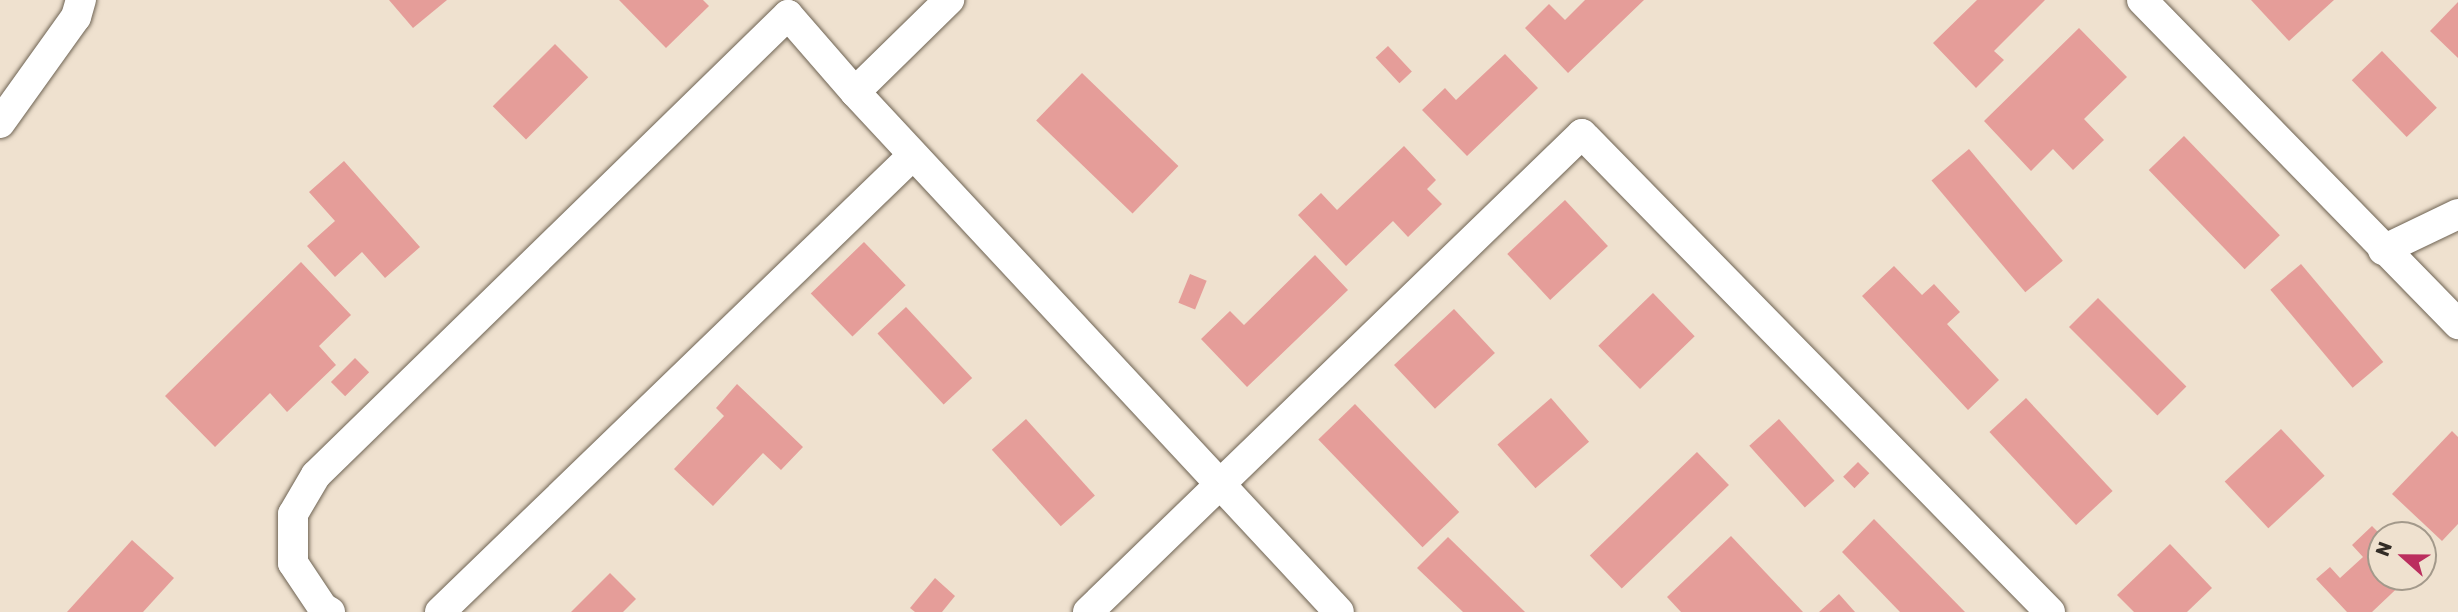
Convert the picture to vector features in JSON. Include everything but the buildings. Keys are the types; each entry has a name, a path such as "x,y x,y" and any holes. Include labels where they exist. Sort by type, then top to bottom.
{"street":[{"path":"0,123 76,17 81,0"},
{"path":"855,92 949,0"},
{"path":"2142,0 2458,324"},
{"path":"330,612 323,608 293,562 293,514 316,474 781,8 912,156 1339,612"},
{"path":"1088,612 1582,134 2050,612"},
{"path":"440,612 912,156"},
{"path":"2383,250 2458,214"}]}
